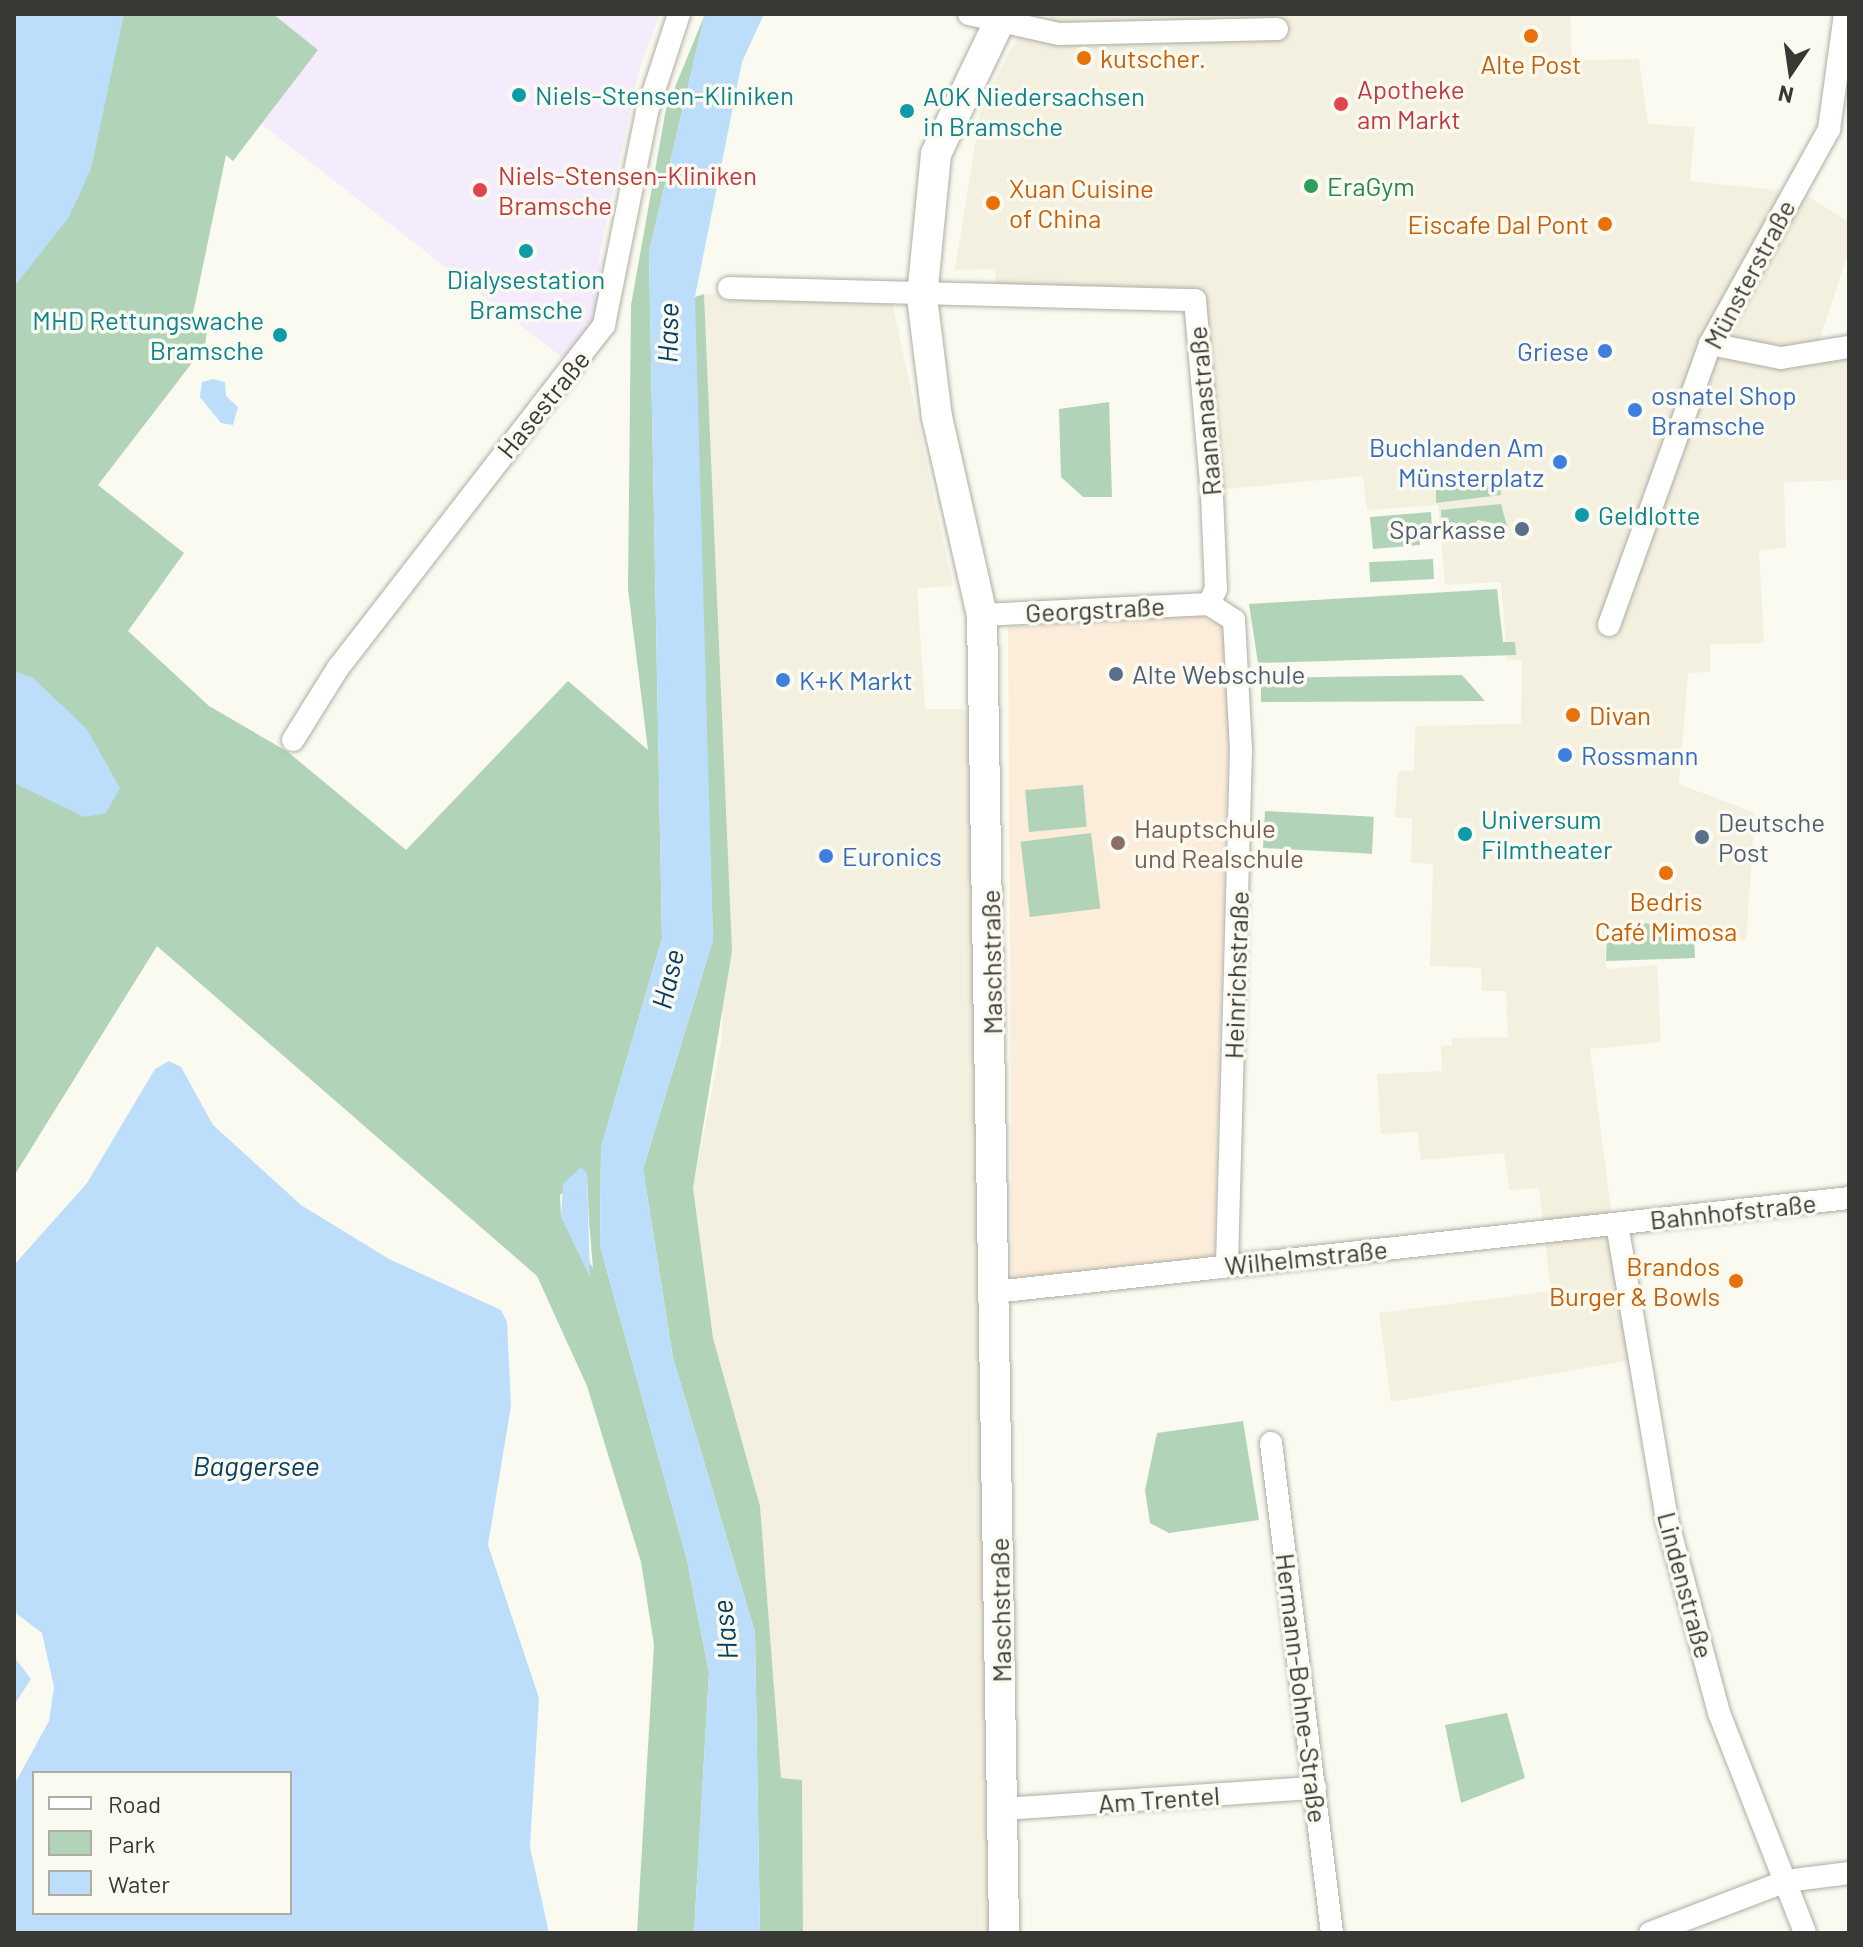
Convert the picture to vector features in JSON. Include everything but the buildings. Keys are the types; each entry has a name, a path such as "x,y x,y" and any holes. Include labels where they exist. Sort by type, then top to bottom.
{"main road":[{"name":"Maschstraße","path":"1001,19 936,154 922,297 937,417 982,615 1004,1933"}],"street":[{"name":"Hasestraße","path":"293,740 338,668 604,325 647,112 679,14"},
{"path":"969,14 1059,34 1277,29"},
{"name":"Münsterstraße","path":"1609,625 1710,344 1829,129 1845,14"},
{"path":"729,288 922,297"},
{"name":"Raananastraße","path":"922,297 1195,300 1214,533 1216,589 1209,604"},
{"path":"1710,344 1781,358 1849,347"},
{"name":"Georgstraße","path":"982,615 1209,604"},
{"name":"Heinrichstraße","path":"1209,604 1234,620 1240,670 1227,1264"},
{"name":"Bahnhofstraße","path":"1617,1224 1849,1198"},
{"name":"Wilhelmstraße","path":"995,1292 1227,1264 1617,1224"},
{"name":"Lindenstraße","path":"1617,1224 1667,1520 1719,1713 1805,1933"},
{"name":"Hermann-Bohne-Straße","path":"1271,1443 1332,1933"},
{"name":"Am Trentel","path":"1003,1809 1315,1788"},
{"path":"1650,1933 1786,1881 1849,1873"}],"shaded area":[{"name":"Niels-Stensen-Kliniken Bramsche","path":"273,14 660,14 640,67 599,257 604,325 564,359 261,124 317,50"},
{"path":"1052,14 1570,14 1572,60 1639,59 1648,124 1695,127 1690,181 1803,193 1849,222 1849,250 1816,351 1849,350 1849,480 1784,482 1786,548 1759,550 1764,643 1710,644 1710,672 1688,673 1679,784 1755,813 1746,941 1604,931 1606,969 1657,965 1661,1042 1590,1049 1631,1360 1391,1402 1379,1313 1551,1291 1539,1188 1509,1190 1504,1153 1421,1160 1417,1132 1381,1134 1377,1074 1442,1071 1441,1046 1452,1045 1452,1038 1508,1037 1506,991 1482,991 1481,968 1430,966 1433,864 1411,863 1412,819 1395,817 1398,771 1414,770 1415,726 1521,724 1522,661 1507,659 1501,582 1445,585 1438,505 1367,510 1363,476 1216,490 1197,294 996,289 995,269 955,270 981,107 1018,36 1041,38"},
{"path":"704,294 892,301 953,586 917,588 925,709 971,709 989,1933 803,1933 802,1781 781,1779 760,1506 713,1338 693,1188 722,1039 725,807"},
{"name":"Hauptschule und Realschule","path":"1195,613 1222,625 1229,705 1214,1257 1012,1278 1008,628"}],"green space":[{"path":"14,14 273,14 318,50 233,161 226,155 191,323 207,330 205,346 98,485 184,553 128,631 209,706 288,752 406,850 568,681 648,750 628,589 631,305 666,109 705,14 649,252 662,938 601,1147 600,1246 687,1560 709,1673 694,1933 637,1933 654,1645 641,1562 587,1386 537,1276 157,946 14,1176","holes":["587,1174 593,1268 561,1217 560,1195"]},
{"path":"704,294 732,951 693,1188 713,1338 760,1506 781,1778 802,1780 803,1933 760,1933 755,1632 673,1358 643,1169 713,940 694,365 695,297"},
{"path":"1109,402 1112,497 1083,497 1061,477 1059,409"},
{"path":"1500,485 1501,495 1436,503 1436,490"},
{"path":"1501,504 1507,526 1478,520 1470,531 1442,532 1441,510"},
{"path":"1431,512 1432,530 1419,532 1420,545 1373,549 1370,517"},
{"path":"1433,559 1434,579 1370,582 1369,562"},
{"path":"1497,589 1503,642 1515,642 1516,655 1258,663 1249,604"},
{"path":"1462,675 1485,701 1261,702 1261,678"},
{"path":"1083,785 1087,827 1029,832 1025,790"},
{"path":"1265,811 1374,817 1372,854 1263,848"},
{"path":"1091,833 1100,908 1030,917 1021,842"},
{"path":"1635,923 1673,925 1674,935 1694,936 1695,958 1606,961 1607,931 1634,933"},
{"path":"1243,1421 1259,1520 1169,1533 1150,1523 1145,1490 1157,1433"},
{"path":"1507,1713 1525,1778 1461,1803 1445,1725"}],"water":[{"path":"14,14 124,14 91,169 69,217 14,287"},
{"name":"Hase","path":"705,14 764,14 742,62 695,297 713,940 643,1169 673,1358 755,1632 760,1933 694,1933 709,1673 687,1560 600,1246 601,1147 662,938 649,252"},
{"path":"213,379 225,382 226,396 238,407 233,425 221,423 200,397 202,382"},
{"path":"14,671 33,678 86,728 120,788 106,813 84,817 14,783"},
{"name":"Baggersee","path":"169,1061 181,1067 213,1125 301,1205 389,1259 501,1310 507,1322 511,1406 488,1545 539,1698 530,1847 549,1933 14,1933 14,1785 49,1721 54,1687 42,1633 17,1614 14,1601 14,1265 87,1183 155,1069"},
{"path":"581,1167 587,1173 590,1277 561,1217 563,1184"},
{"path":"14,1657 31,1679 14,1705"}],"place":[{"name":"Alte Post","path":"1531,36"},
{"name":"kutscher.","path":"1084,58"},
{"name":"Niels-Stensen-Kliniken","path":"519,95"},
{"name":"Apotheke am Markt","path":"1341,104"},
{"name":"AOK Niedersachsen in Bramsche","path":"907,111"},
{"name":"EraGym","path":"1311,186"},
{"name":"Niels-Stensen-Kliniken Bramsche","path":"480,190"},
{"name":"Xuan Cuisine of China","path":"993,203"},
{"name":"Eiscafe Dal Pont","path":"1605,224"},
{"name":"Dialysestation Bramsche","path":"526,251"},
{"name":"MHD Rettungswache Bramsche","path":"280,335"},
{"name":"Griese","path":"1605,351"},
{"name":"osnatel Shop Bramsche","path":"1635,410"},
{"name":"Buchlanden Am Münsterplatz","path":"1560,462"},
{"name":"Geldlotte","path":"1582,515"},
{"name":"Sparkasse","path":"1522,529"},
{"name":"Alte Webschule","path":"1116,674"},
{"name":"K+K Markt","path":"783,680"},
{"name":"Divan","path":"1573,715"},
{"name":"Rossmann","path":"1565,755"},
{"name":"Universum Filmtheater","path":"1465,834"},
{"name":"Deutsche Post","path":"1702,837"},
{"name":"Hauptschule und Realschule","path":"1118,843"},
{"name":"Euronics","path":"826,856"},
{"name":"Bedris Café Mimosa","path":"1666,873"},
{"name":"Brandos Burger & Bowls","path":"1736,1281"}]}
